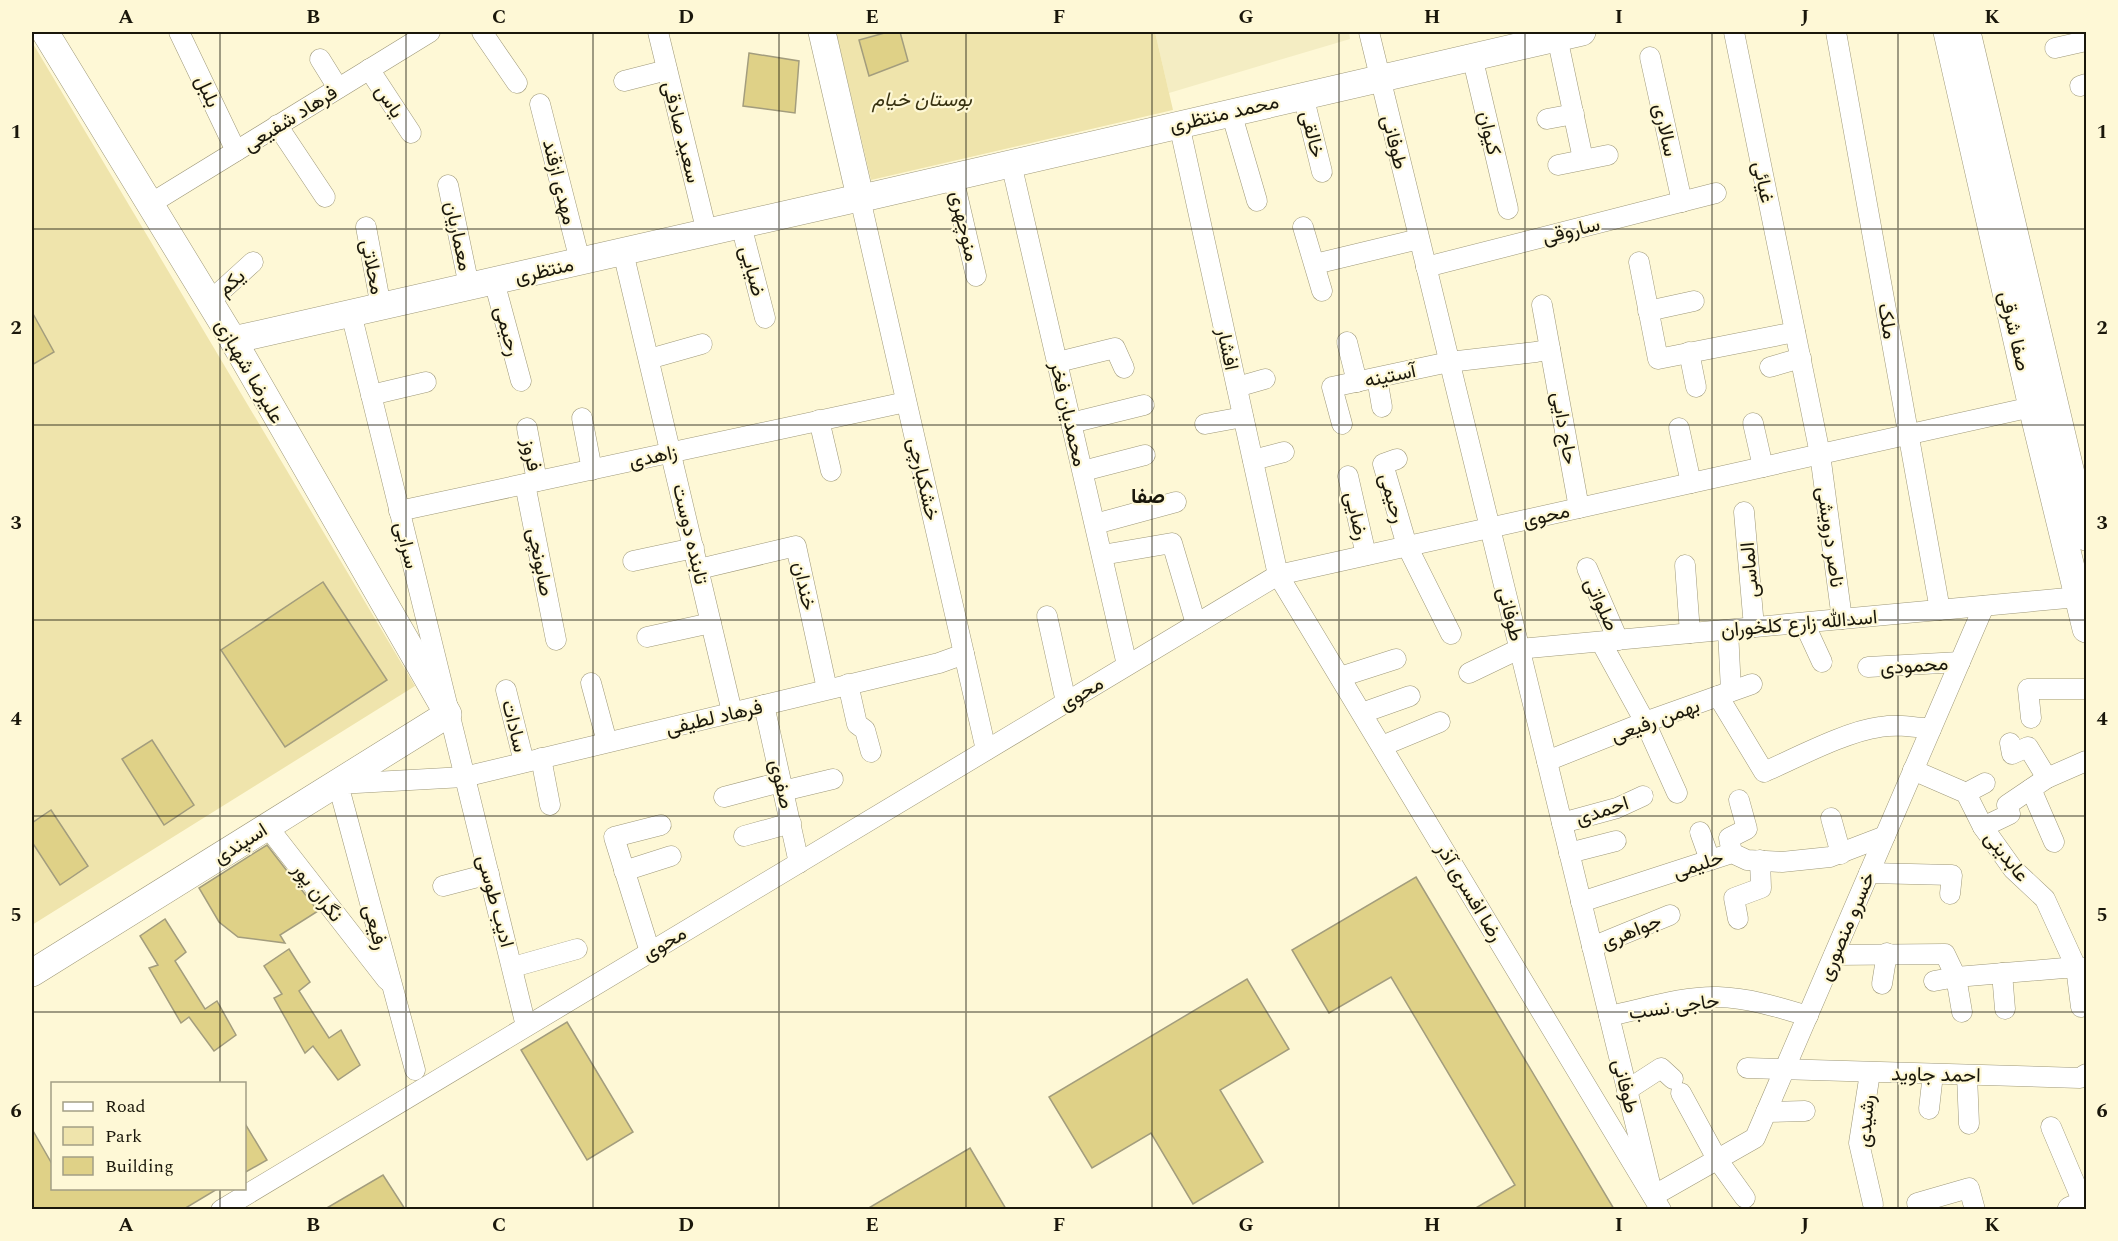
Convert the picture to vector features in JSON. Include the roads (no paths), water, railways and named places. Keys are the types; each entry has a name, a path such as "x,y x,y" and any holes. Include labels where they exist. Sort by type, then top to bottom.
{"main road":[{"name":"علیرضا شهبازی","path":"45,32 233,340 448,714"},
{"name":"خشکبارچی","path":"822,32 860,198"},
{"name":"صفا شرقی","path":"1947,32 2043,404 2080,531 2082,597 2086,630"},
{"name":"صفا شرقی","path":"1966,32 2043,404"},
{"name":"محمد منتظری","path":"860,198 1565,34"},
{"name":"منتظری","path":"233,340 860,198"},
{"name":"اسپندی","path":"32,973 448,714"}],"street":[{"name":"بلبل","path":"179,32 236,151"},
{"name":"فرهاد شفیعی","path":"150,204 369,69 402,39 430,32"},
{"path":"482,32 517,83"},
{"name":"سعید صادقی","path":"658,32 706,232"},
{"name":"طوفانی","path":"1369,32 1627,1090 1657,1203"},
{"name":"غیائی","path":"1734,32 1820,454"},
{"name":"ملک","path":"1836,32 1940,610"},
{"path":"1565,34 1574,114 1583,159"},
{"path":"2055,48 2086,41"},
{"name":"کیوان","path":"1472,56 1508,209"},
{"name":"سالاری","path":"1650,57 1682,202"},
{"path":"320,59 338,88"},
{"name":"یاس","path":"369,69 411,133"},
{"path":"624,81 668,70"},
{"name":"خالقی","path":"1303,95 1322,172"},
{"name":"مهدی ازقند","path":"540,104 580,261"},
{"path":"1231,112 1257,201"},
{"path":"1547,119 1574,114"},
{"name":"افشار","path":"1179,124 1278,575"},
{"path":"278,125 325,197"},
{"path":"1558,165 1608,155"},
{"name":"محمدیان فخر","path":"1011,163 1127,665"},
{"name":"منوچهری","path":"953,177 976,276"},
{"name":"معماریان","path":"448,185 482,284"},
{"name":"ساروقی","path":"1426,267 1716,193"},
{"name":"خشکبارچی","path":"860,198 986,750"},
{"name":"ضیایی","path":"741,225 765,318"},
{"path":"1303,226 1322,291"},
{"name":"محلاتی","path":"366,227 381,307"},
{"path":"1315,264 1419,239"},
{"name":"تابنده دوست","path":"623,252 732,712"},
{"name":"یکم","path":"209,302 253,262"},
{"path":"1639,262 1658,359 1795,332"},
{"name":"رحیمی","path":"482,284 521,381"},
{"path":"1648,311 1694,301"},
{"name":"حاج دایی","path":"1542,305 1580,508"},
{"name":"سرابی","path":"351,313 464,777"},
{"path":"1347,342 1357,382"},
{"path":"649,359 702,344"},
{"path":"1058,362 1115,348 1124,369"},
{"path":"1449,362 1550,349"},
{"path":"1689,352 1696,387"},
{"path":"1770,367 1801,358"},
{"name":"آستینه","path":"1342,424 1332,387 1449,362"},
{"path":"1377,378 1382,407"},
{"path":"1237,387 1265,379"},
{"path":"371,395 426,382"},
{"name":"زاهدی","path":"399,511 906,402"},
{"name":"محوی","path":"221,1209 1278,575 2043,404"},
{"path":"1071,423 1144,405"},
{"path":"1205,424 1243,417"},
{"path":"582,418 592,470"},
{"path":"819,420 831,471"},
{"path":"1753,423 1763,467"},
{"name":"فروز","path":"526,428 531,483"},
{"path":"1679,428 1691,483"},
{"path":"1252,460 1284,452"},
{"name":"ناصر درویشی","path":"1820,454 1842,619"},
{"path":"1083,471 1145,455"},
{"name":"رحیمی","path":"1373,467 1407,546 1451,634"},
{"name":"رضایی","path":"1366,555 1373,467"},
{"name":"صابونچی","path":"531,483 556,640"},
{"path":"1095,524 1176,502"},
{"name":"الماسی","path":"1744,512 1754,627"},
{"path":"1102,555 1172,543 1196,624"},
{"name":"خندان","path":"699,569 796,546 827,689"},
{"path":"633,561 694,548"},
{"path":"1685,566 1690,633"},
{"name":"صلواتی","path":"1587,568 1609,641 1677,793"},
{"name":"رضا افسری آذر","path":"1278,575 1657,1203"},
{"name":"اسدالله زارع کلخوران","path":"1519,649 2082,597"},
{"name":"خسرو منصوری","path":"1657,1203 1717,1159 1755,1138 1984,606"},
{"path":"1047,616 1066,702"},
{"path":"647,637 711,623"},
{"path":"1804,623 1822,662"},
{"path":"1728,630 1725,694 1752,684"},
{"path":"1469,673 1519,649"},
{"name":"فرهاد لطیفی","path":"338,784 464,777 939,663 964,654"},
{"path":"1340,677 1396,659"},
{"name":"محمودی","path":"1868,668 1960,662"},
{"path":"591,683 607,742"},
{"path":"848,684 857,724 865,730 871,752"},
{"path":"2031,718 2028,689 2086,689"},
{"name":"سادات","path":"506,690 550,805"},
{"name":"بهمن رفیعی","path":"1547,762 1645,722 1725,694 1764,772 1855,733 1900,725 1931,729"},
{"path":"1362,713 1410,696"},
{"name":"صفوی","path":"764,705 799,863"},
{"path":"1382,746 1440,722"},
{"path":"2010,743 2012,754 2028,747 2054,842"},
{"path":"1983,827 2010,814 2007,805 2039,784 2086,761"},
{"path":"1913,770 1966,793 1985,783"},
{"name":"ادیب طوسی","path":"464,777 526,1026"},
{"path":"724,797 834,779"},
{"name":"رفیعی","path":"338,784 415,1070"},
{"name":"عابدینی","path":"1966,793 1983,827 2013,869 2044,899 2081,968 2081,1007"},
{"name":"احمدی","path":"1562,822 1617,808 1643,796"},
{"path":"1732,853 1729,838 1747,829 1739,801"},
{"path":"1831,818 1841,854"},
{"path":"744,837 791,823"},
{"path":"650,952 614,837 661,825"},
{"name":"نگران پور","path":"267,826 392,986"},
{"path":"1700,832 1710,860"},
{"name":"حلیمی","path":"1581,902 1732,853 1747,860 1782,862 1830,857 1885,836"},
{"path":"1569,853 1616,842"},
{"path":"624,871 671,856"},
{"path":"1738,919 1734,898 1761,888 1760,860"},
{"path":"1869,873 1952,875 1950,894"},
{"path":"443,886 489,874"},
{"name":"جواهری","path":"1592,947 1670,915"},
{"path":"513,967 577,949"},
{"path":"1882,984 1887,953"},
{"path":"1834,955 1945,954 1956,977 1962,1012"},
{"path":"1934,981 1956,977 2081,968"},
{"path":"2002,973 2005,1009"},
{"name":"حاجی نسب","path":"1609,1016 1687,1000 1716,997 1753,1001 1808,1016"},
{"path":"1627,1090 1661,1068 1677,1086 1717,1159 1745,1198"},
{"name":"احمد جاوید","path":"1747,1068 1784,1071 2080,1078 2086,1074"},
{"name":"رشیدی","path":"1870,1073 1859,1143 1872,1204"},
{"path":"1929,1109 1934,1074"},
{"path":"1967,1075 1969,1124"},
{"path":"1766,1112 1805,1111"},
{"path":"2052,1127 2080,1206"},
{"path":"1917,1203 1969,1188 1975,1209"}],"district":[{"name":"صفا","path":"1148,496"}],"park label":[{"name":"بوستان خیام","path":"922,99"}]}
